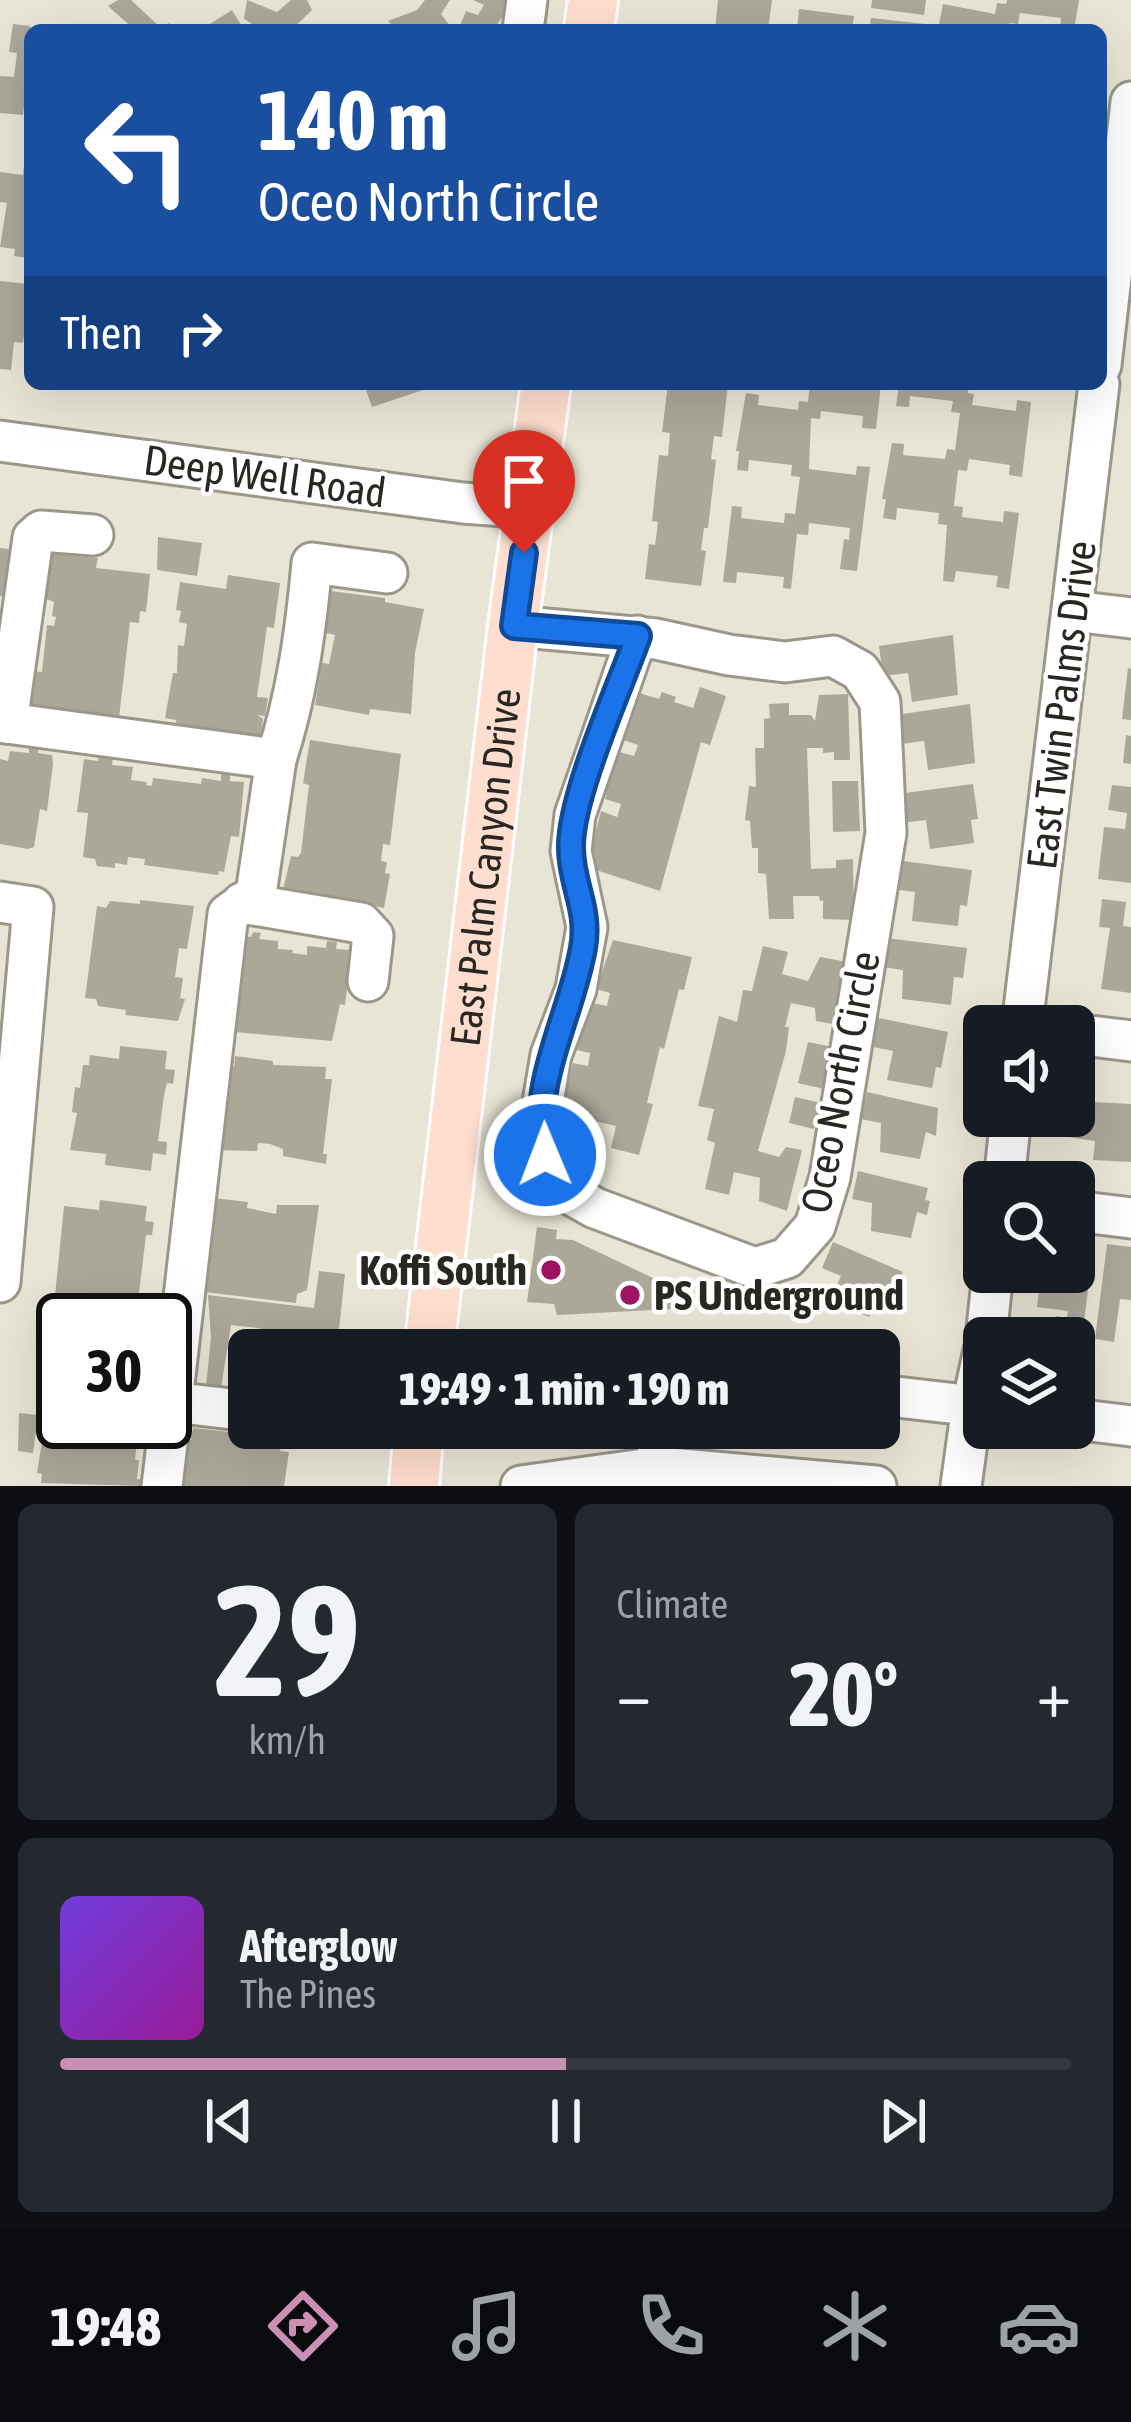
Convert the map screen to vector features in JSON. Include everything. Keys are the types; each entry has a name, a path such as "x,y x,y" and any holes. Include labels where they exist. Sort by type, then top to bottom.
{"main road":[{"name":"East Palm Canyon Drive","path":"431,1329 545,390"},
{"path":"414,1486 417,1449"}],"street":[{"path":"1107,312 1131,102"},
{"name":"East Twin Palms Drive","path":"1025,1005 1098,390"},
{"name":"Deep Well Road","path":"0,441 530,508"},
{"path":"93,535 41,531 33,538 3,722 276,759"},
{"path":"185,1293 228,914 256,894 312,563 387,573"},
{"path":"1073,611 1131,618"},
{"name":"Oceo North Circle","path":"514,626 621,635 785,662 832,656 860,671 880,702 886,832 830,1177 815,1226 787,1258 755,1268 595,1208 552,1184 539,1126 551,1055 576,989 587,927 571,851 575,815 621,635"},
{"path":"0,902 33,907 0,1282"},
{"path":"242,903 361,923 373,936 368,981"},
{"path":"1095,1037 1131,1041"},
{"path":"1095,1214 1131,1218"},
{"path":"900,1398 963,1405"},
{"path":"192,1404 228,1409"},
{"path":"1095,1422 1131,1426"},
{"path":"162,1486 166,1449"},
{"path":"520,1486 651,1449"},
{"path":"669,1449 876,1486"},
{"path":"961,1486 969,1449"}],"building":[{"path":"131,0 157,24 128,24 108,6"},
{"path":"247,0 277,12 291,0 307,0 312,10 297,24 252,24 244,19"},
{"path":"425,0 450,0 441,14 448,24 388,21 417,10"},
{"path":"473,0 515,0 497,24 461,24 466,11 478,15 484,5"},
{"path":"718,0 772,0 769,24 716,24"},
{"path":"872,0 926,0 924,15 871,8"},
{"path":"1007,0 1079,0 1075,24 1020,13 1018,24 939,24 943,4 995,14 997,3"},
{"path":"799,9 854,16 853,24 798,24"},
{"path":"232,10 241,24 210,24"},
{"path":"871,18 925,24 870,24"},
{"path":"13,24 24,25 23,115 0,113 0,76 14,77 17,53 9,52"},
{"path":"24,165 24,257 14,256 15,249 0,247 7,203 0,202 0,172 23,175"},
{"path":"0,281 24,283 23,343 14,342 11,370 0,369"},
{"path":"366,390 423,390 372,407"},
{"path":"667,390 727,390 722,437 714,436 711,459 716,460 701,550 706,551 701,586 645,579 649,544 655,545 658,522 652,521 659,455 668,456 670,433 662,432"},
{"path":"809,390 880,390 876,429 862,428 863,416 821,411 820,419 811,418 809,469 856,475 857,466 870,467 857,571 840,569 850,528 809,523 808,535 797,534 791,589 783,588 784,577 737,572 736,583 723,582 732,506 742,507 741,518 784,523 785,513 795,514 800,477 791,476 792,465 749,460 748,471 737,470 746,393 759,395 758,405 798,410 799,401 808,402"},
{"path":"898,390 968,390 974,394 972,405 1016,411 1017,400 1031,402 1022,477 1009,475 1010,465 969,459 967,471 958,470 954,506 963,507 962,517 1003,522 1004,511 1019,513 1009,589 996,587 998,576 956,571 954,582 943,581 947,525 938,524 939,513 897,508 896,520 883,518 892,443 904,444 903,455 945,459 947,449 955,450 960,413 951,412 953,401 910,396 909,407 896,406"},
{"path":"158,537 202,543 197,576 157,570"},
{"path":"0,548 9,549 3,596 0,596"},
{"path":"46,553 98,558 96,568 150,574 146,612 140,611 139,623 130,622 119,718 78,713 77,719 26,712 33,671 42,672 47,625 54,626 56,617 52,616 54,602 42,597"},
{"path":"228,575 280,583 274,628 267,627 257,697 268,698 265,716 257,715 263,719 260,743 177,728 176,720 165,718 173,673 177,673 178,645 184,646 187,624 179,622 181,611 176,610 180,582 226,589"},
{"path":"331,591 424,609 411,714 370,709 369,715 315,705 322,663 329,664 335,635 326,633"},
{"path":"953,635 958,695 912,702 908,673 883,676 879,646"},
{"path":"1131,669 1131,720 1122,719"},
{"path":"700,687 726,696 710,745 701,742 660,891 587,867 601,811 617,817 621,804 605,799 616,751 634,756 638,745 620,739 636,692 659,699 662,692 693,708"},
{"path":"848,694 850,760 834,760 834,752 823,753 823,748 807,748 811,869 836,868 836,860 853,859 854,920 823,919 819,896 793,896 794,919 769,919 766,874 758,873 758,848 752,848 750,821 745,820 749,786 756,787 755,748 764,748 769,704 789,703 789,715 811,715 815,721 819,695"},
{"path":"970,704 975,763 928,770 924,741 901,744 896,715"},
{"path":"1126,735 1131,736 1131,764 1123,763"},
{"path":"310,740 401,754 390,845 383,844 381,861 387,862 385,873 390,874 384,908 339,899 336,911 281,898 291,856 301,853"},
{"path":"29,747 52,755 53,764 47,811 40,809 34,847 28,849 0,844 0,759 8,761 10,751 29,753"},
{"path":"99,755 113,757 112,765 133,767 131,780 146,785 152,786 153,778 201,784 202,778 221,781 221,773 230,775 230,781 244,782 239,837 231,836 224,872 144,865 145,859 128,857 127,865 115,863 115,868 97,866 95,859 83,857 88,813 77,812 84,759 98,761"},
{"path":"832,781 858,781 860,831 833,832"},
{"path":"973,784 978,819 971,820 974,843 930,849 926,820 901,823 897,794"},
{"path":"1112,785 1131,787 1131,883 1098,879 1104,827 1125,829 1127,813 1108,810"},
{"path":"895,860 972,870 967,906 960,905 958,926 912,921 915,892 892,889"},
{"path":"1102,899 1126,902 1123,926 1131,927 1131,993 1101,989 1110,928 1099,927"},
{"path":"140,900 194,906 187,949 179,948 175,977 183,978 180,998 185,999 178,1021 125,1015 126,1010 98,1006 96,999 85,998 97,906 106,908 110,901 140,904"},
{"path":"253,932 261,933 259,939 278,941 278,949 292,953 307,955 307,946 326,948 327,941 337,942 336,949 352,950 345,1005 340,1004 332,1041 235,1032 236,1022 229,1020 236,935 251,937"},
{"path":"886,938 967,948 963,978 954,977 951,1005 902,999 903,970 883,967"},
{"path":"613,940 692,957 664,1049 660,1047 647,1103 653,1104 639,1155 611,1148 616,1126 586,1123 587,1116 562,1110 573,1063 588,1066 590,1053 577,1050 592,1003 607,1006 610,993 596,989"},
{"path":"763,946 788,952 782,974 808,981 820,957 847,962 833,1024 816,1021 815,1008 791,1003 785,1027 789,1027 786,1051 758,1151 779,1157 786,1147 802,1150 787,1211 759,1201 760,1178 734,1172 729,1195 705,1189 715,1143 707,1140 714,1109 698,1106 719,1016 737,1022 743,990 752,991"},
{"path":"874,1017 948,1032 932,1088 887,1080 893,1051 868,1046"},
{"path":"808,1042 833,1047 824,1089 798,1083"},
{"path":"120,1046 167,1051 165,1069 175,1070 173,1084 167,1083 164,1095 158,1141 167,1142 166,1155 153,1153 151,1171 105,1165 106,1154 70,1150 77,1113 72,1112 75,1087 80,1088 83,1065 89,1065 90,1055 119,1059"},
{"path":"235,1056 273,1061 273,1065 326,1067 325,1079 332,1079 323,1154 327,1154 326,1164 283,1156 283,1149 270,1144 258,1143 257,1151 213,1150 226,1066 234,1067"},
{"path":"867,1092 938,1108 936,1136 926,1132 920,1159 880,1152 881,1123 861,1119"},
{"path":"795,1097 821,1103 814,1129 789,1123"},
{"path":"1095,1102 1131,1104 1131,1162 1093,1160 1095,1141 1068,1137 1095,1137"},
{"path":"858,1171 928,1188 927,1215 917,1212 911,1238 871,1231 872,1203 852,1199"},
{"path":"205,1197 248,1202 247,1208 276,1214 277,1205 319,1205 307,1290 297,1294 296,1303 205,1292 207,1278 200,1277"},
{"path":"100,1200 147,1206 145,1221 154,1222 152,1235 146,1235 139,1293 55,1293 64,1206 99,1210"},
{"path":"537,1227 557,1230 556,1239 573,1240 695,1298 691,1308 557,1315 554,1304 527,1302"},
{"path":"833,1242 903,1272 897,1284 892,1282 880,1309 874,1306 869,1317 837,1304 842,1292 835,1289 841,1276 822,1268"},
{"path":"1107,1244 1131,1247 1131,1300 1120,1299 1114,1342 1095,1339"},
{"path":"319,1271 345,1274 339,1329 231,1325 221,1388 206,1387 211,1337 208,1295 314,1308"},
{"path":"1039,1293 1088,1293 1085,1317 1037,1307"},
{"path":"19,1413 36,1415 33,1453 18,1451"},
{"path":"193,1428 228,1432 228,1449 289,1452 284,1486 171,1486 180,1449 192,1449"},
{"path":"41,1449 136,1449 137,1479 143,1480 142,1486 41,1483 42,1474 37,1473"}],"place":[{"name":"Koffi South","path":"551,1270"},
{"name":"PS Underground","path":"630,1295"}],"route":[{"path":"524,553 514,626 638,636 575,815 571,851 587,927 576,989 551,1055 539,1126 545,1155"}]}
